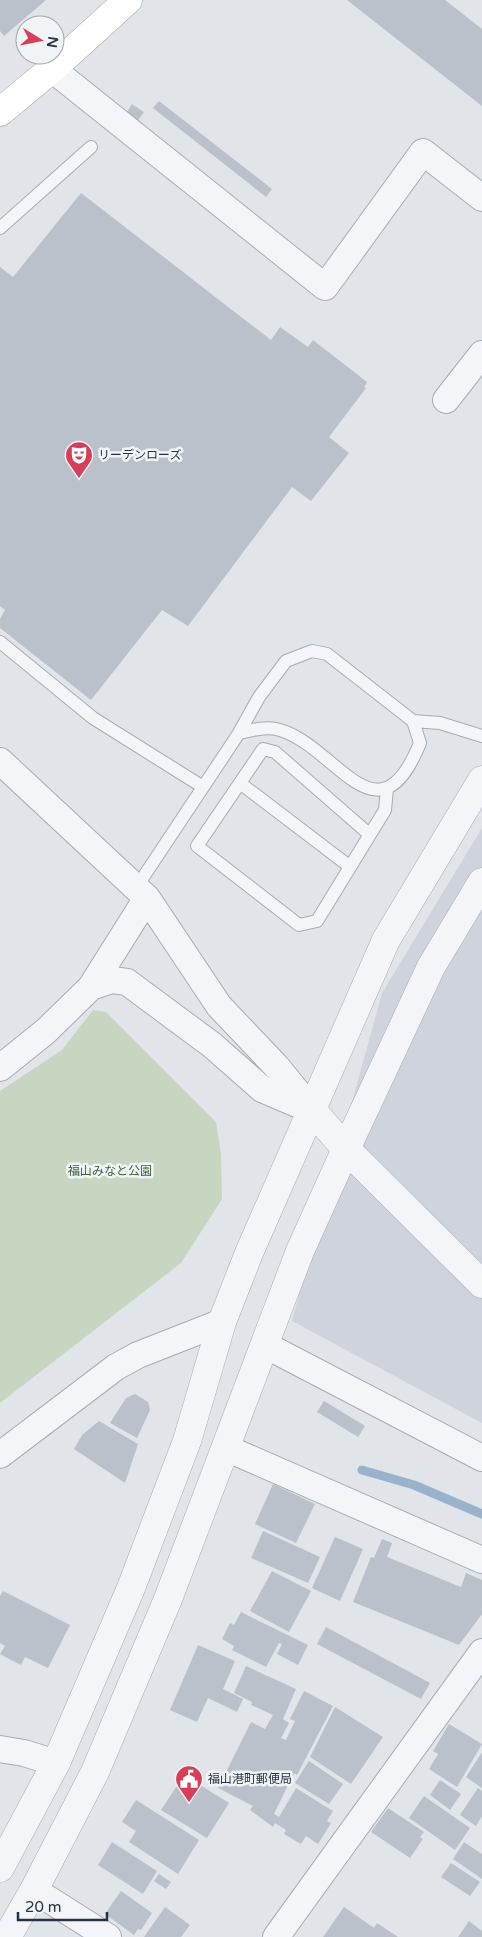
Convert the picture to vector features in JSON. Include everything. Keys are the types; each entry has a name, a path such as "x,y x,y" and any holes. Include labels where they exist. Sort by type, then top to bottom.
{"main road":[{"path":"0,112 52,69 128,0"}],"street":[{"path":"52,69 325,287 423,152 482,198"},
{"path":"446,400 482,354"},
{"path":"0,761 141,893 220,1006 277,1066 346,1149 482,1284"},
{"path":"0,1868 56,1763 131,1588 186,1442 222,1322 249,1253 386,940 482,780"},
{"path":"7,1937 34,1890 95,1772 168,1599 300,1252 346,1149 431,967 482,882"},
{"path":"0,1068 46,1031 91,987 141,893"},
{"path":"91,987 112,980 127,982 212,1045 262,1089 312,1110"},
{"path":"0,1455 116,1367 138,1354 222,1322"},
{"path":"265,1346 482,1458"},
{"path":"226,1448 482,1560"},
{"path":"276,1937 482,1652"},
{"path":"0,1749 24,1753 56,1763"},
{"path":"34,1890 108,1937"}],"lane":[{"path":"0,228 91,147"},
{"path":"0,642 93,718 203,787"},
{"path":"141,893 203,787 239,733 259,697 286,661 312,651 327,654 413,721 440,723 482,736"},
{"path":"239,733 260,728 279,729 299,738 362,786 375,791 387,789 398,782 412,763 420,743 413,721"},
{"path":"369,834 275,752 263,749 197,846 298,925 317,921 385,810 387,789"},
{"path":"240,783 349,866"}],"shaded area":[{"path":"482,828 482,1423 292,1321 382,993"}],"green space":[{"name":"福山みなと公園","path":"93,1010 106,1012 216,1122 221,1154 222,1199 181,1263 0,1403 0,1091 62,1050"}],"building":[{"path":"0,0 46,0 28,15 15,15 15,27 4,36 0,31"},
{"path":"347,0 445,0 482,29 482,106"},
{"path":"159,101 272,189 266,197 153,108"},
{"path":"132,104 144,112 134,126 123,118"},
{"path":"81,193 271,340 280,327 308,347 313,340 367,382 364,387 366,388 329,437 349,453 311,501 292,487 188,626 162,610 91,700 0,628 0,619 5,610 0,606 0,267 13,277"},
{"path":"135,1394 148,1402 150,1410 137,1438 110,1423 126,1398"},
{"path":"324,1401 365,1426 358,1437 317,1412"},
{"path":"99,1421 138,1444 125,1483 74,1449 82,1435"},
{"path":"273,1484 315,1504 296,1543 255,1524"},
{"path":"263,1531 320,1557 308,1583 251,1558"},
{"path":"335,1537 363,1549 340,1601 312,1588"},
{"path":"382,1539 392,1543 387,1557 461,1587 466,1573 482,1580 482,1614 459,1645 353,1602 371,1557 374,1558"},
{"path":"272,1571 311,1591 289,1632 250,1611"},
{"path":"3,1591 70,1625 48,1668 25,1657 21,1665 0,1654 5,1646 0,1643 0,1596"},
{"path":"241,1612 308,1645 298,1665 277,1654 282,1644 279,1643 266,1667 232,1650 234,1646 222,1639 230,1623 234,1625"},
{"path":"326,1627 430,1683 421,1699 317,1644"},
{"path":"198,1645 235,1661 223,1689 243,1699 237,1712 208,1698 197,1722 170,1710"},
{"path":"246,1666 296,1689 283,1719 289,1723 281,1738 286,1740 295,1721 290,1719 304,1691 333,1706 297,1775 294,1773 274,1814 279,1817 296,1788 333,1811 327,1821 331,1823 318,1844 306,1836 301,1844 284,1834 286,1830 275,1823 273,1827 250,1810 253,1806 218,1788 251,1722 265,1729 273,1715 251,1705 252,1702 234,1693"},
{"path":"335,1707 383,1737 351,1784 310,1757"},
{"path":"449,1724 482,1744 457,1787 429,1769 438,1754 433,1751"},
{"path":"482,1752 482,1788 466,1777"},
{"path":"309,1761 343,1784 329,1804 295,1783"},
{"path":"184,1775 229,1803 207,1838 161,1810"},
{"path":"440,1780 461,1794 450,1810 430,1795"},
{"path":"478,1788 482,1791 482,1816 476,1826 460,1815"},
{"path":"424,1796 470,1828 455,1850 409,1818"},
{"path":"136,1800 199,1840 178,1874 129,1842 136,1831 122,1822"},
{"path":"388,1808 424,1832 420,1837 423,1839 410,1858 371,1832"},
{"path":"112,1842 157,1871 143,1894 98,1865"},
{"path":"464,1842 482,1854 482,1879 453,1859"},
{"path":"451,1863 480,1882 470,1896 441,1877"},
{"path":"159,1874 171,1882 166,1889 154,1881"},
{"path":"121,1891 152,1913 141,1930 138,1929 134,1935 105,1914"},
{"path":"165,1907 190,1925 181,1937 144,1937"},
{"path":"344,1907 374,1928 377,1923 398,1937 323,1937"},
{"path":"469,1921 482,1931 482,1937 458,1937"}],"waterway":[{"path":"362,1470 414,1485 482,1514"}],"place":[{"name":"リーデンローズ","path":"79,479"},
{"name":"福山港町郵便局","path":"189,1803"}]}
